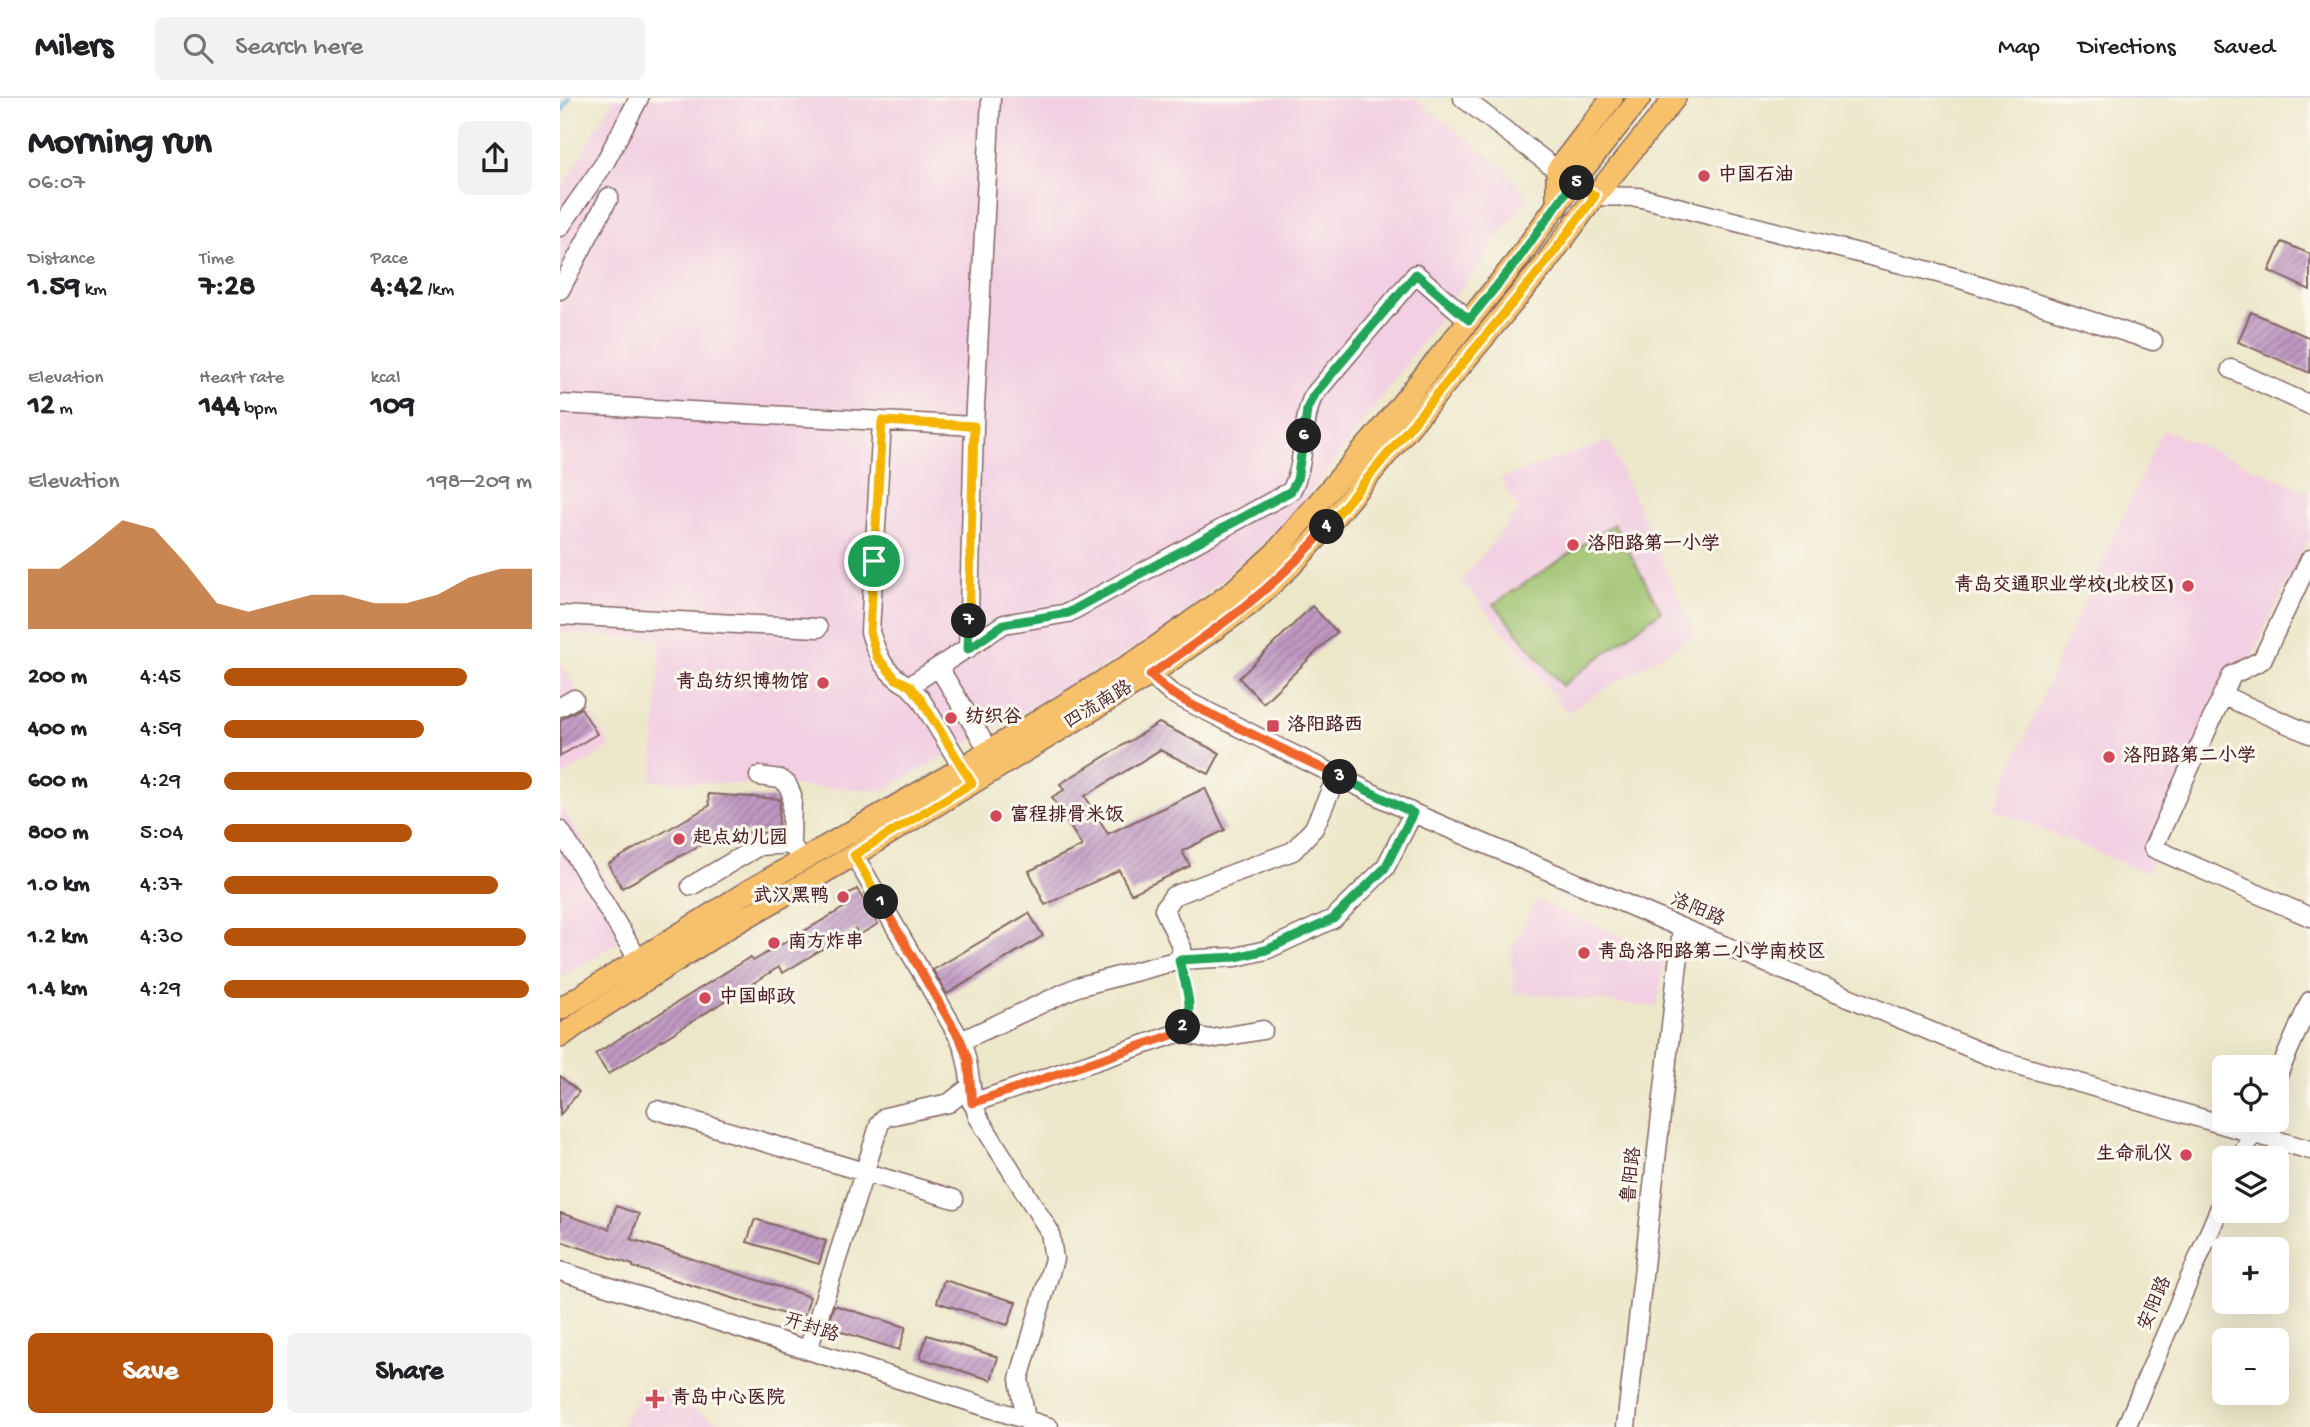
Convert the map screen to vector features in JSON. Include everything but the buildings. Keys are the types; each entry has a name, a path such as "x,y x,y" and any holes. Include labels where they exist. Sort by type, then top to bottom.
{"main road":[{"path":"1566,176 1612,98"},
{"path":"1566,176 1640,98"},
{"name":"四流南路","path":"560,1037 705,942 854,855 994,758 1240,612 1290,567 1475,350 1675,98"},
{"name":"四流南路","path":"1144,667 1275,552 1377,434 1557,208 1566,176"},
{"name":"四流南路","path":"560,1009 750,890 796,852 967,775"}],"street":[{"path":"560,227 604,164 639,98"},
{"path":"968,649 974,426 991,98"},
{"path":"1463,98 1595,196 1638,197 1956,278 2153,341"},
{"path":"560,290 609,197"},
{"path":"909,685 1004,624 1068,613 1291,491 1297,480 1307,409 1313,396 1416,274 1469,320"},
{"path":"2231,369 2310,405"},
{"path":"560,404 974,426"},
{"path":"882,421 870,632 877,657 896,679 909,685 920,698 967,775"},
{"path":"2310,559 2262,660 2232,676 2153,848 2310,917"},
{"path":"560,615 818,628"},
{"name":"洛阳路","path":"1144,667 1171,693 1192,705 1413,813 1682,928 1997,1059 2212,1116"},
{"path":"939,668 994,758"},
{"path":"2222,695 2310,734"},
{"path":"691,886 759,846 796,852 792,795 788,784 780,779 759,776"},
{"path":"1179,960 1182,948 1164,909 1173,896 1293,851 1314,828 1337,776"},
{"path":"961,1041 1077,987 1179,960 1236,957 1266,950 1333,919 1385,868 1413,813"},
{"path":"560,830 638,959"},
{"path":"854,855 961,1041 968,1060 978,1117 1050,1232 1054,1259 1019,1379 1029,1423"},
{"name":"鲁阳路","path":"1626,1427 1682,928"},
{"path":"2287,1055 2310,1001"},
{"path":"808,1350 880,1123 885,1117 949,1103 1178,1033 1210,1040 1263,1030"},
{"path":"657,1110 954,1199"},
{"name":"洛阳路","path":"2267,1132 2310,1150"},
{"name":"安阳路","path":"2126,1427 2213,1223"},
{"name":"开封路","path":"560,1271 1029,1423 1049,1427"}],"path":[{"path":"1178,1033 1187,1022 1189,1008 1179,960"}],"shaded area":[{"path":"614,98 1414,98 1501,165 1529,197 1295,514 1163,632 885,790 652,781 661,640 560,633 560,192"},
{"path":"2163,429 2310,492 2310,536 2146,873 1994,809 2068,636"},
{"name":"洛阳路第一小学","path":"1609,441 1695,635 1567,712 1462,580 1519,510 1500,479"},
{"path":"560,661 610,747 560,778"},
{"path":"560,804 638,930 560,978"},
{"name":"青岛洛阳路第二小学南校区","path":"1536,900 1665,955 1657,1007 1514,992 1511,950"},
{"name":"青岛中心医院","path":"648,1386 727,1427 621,1427 628,1411"}],"green space":[{"path":"1614,524 1661,611 1562,686 1494,604"}],"waterway":[{"path":"560,114 569,98"}],"place":[{"name":"中国石油","path":"1704,176"},
{"name":"洛阳路第一小学","path":"1573,545"},
{"name":"青岛交通职业学校(北校区)","path":"2188,586"},
{"name":"青岛纺织博物馆","path":"823,683"},
{"name":"纺织谷","path":"951,718"},
{"name":"洛阳路西","path":"1273,726"},
{"name":"洛阳路第二小学","path":"2109,757"},
{"name":"富程排骨米饭","path":"996,816"},
{"name":"起点幼儿园","path":"679,839"},
{"name":"武汉黑鸭","path":"843,897"},
{"name":"南方炸串","path":"774,943"},
{"name":"青岛洛阳路第二小学南校区","path":"1584,953"},
{"name":"中国邮政","path":"705,998"},
{"name":"生命礼仪","path":"2186,1155"},
{"name":"青岛中心医院","path":"655,1399"}],"route":[{"path":"1574,181 1595,196 1545,264 1317,538 1249,605 1150,675 1171,693 1192,705 1413,813 1385,868 1333,919 1266,950 1236,957 1179,960 1189,1008 1187,1022 1178,1033 972,1103 968,1060 961,1041 854,855 972,783 920,698 909,685 896,679 877,657 870,632 874,561 882,421 974,426 968,649 1004,624 1068,613 1291,491 1297,480 1307,409 1313,396 1416,274 1469,320 1557,208 1574,181"}]}
